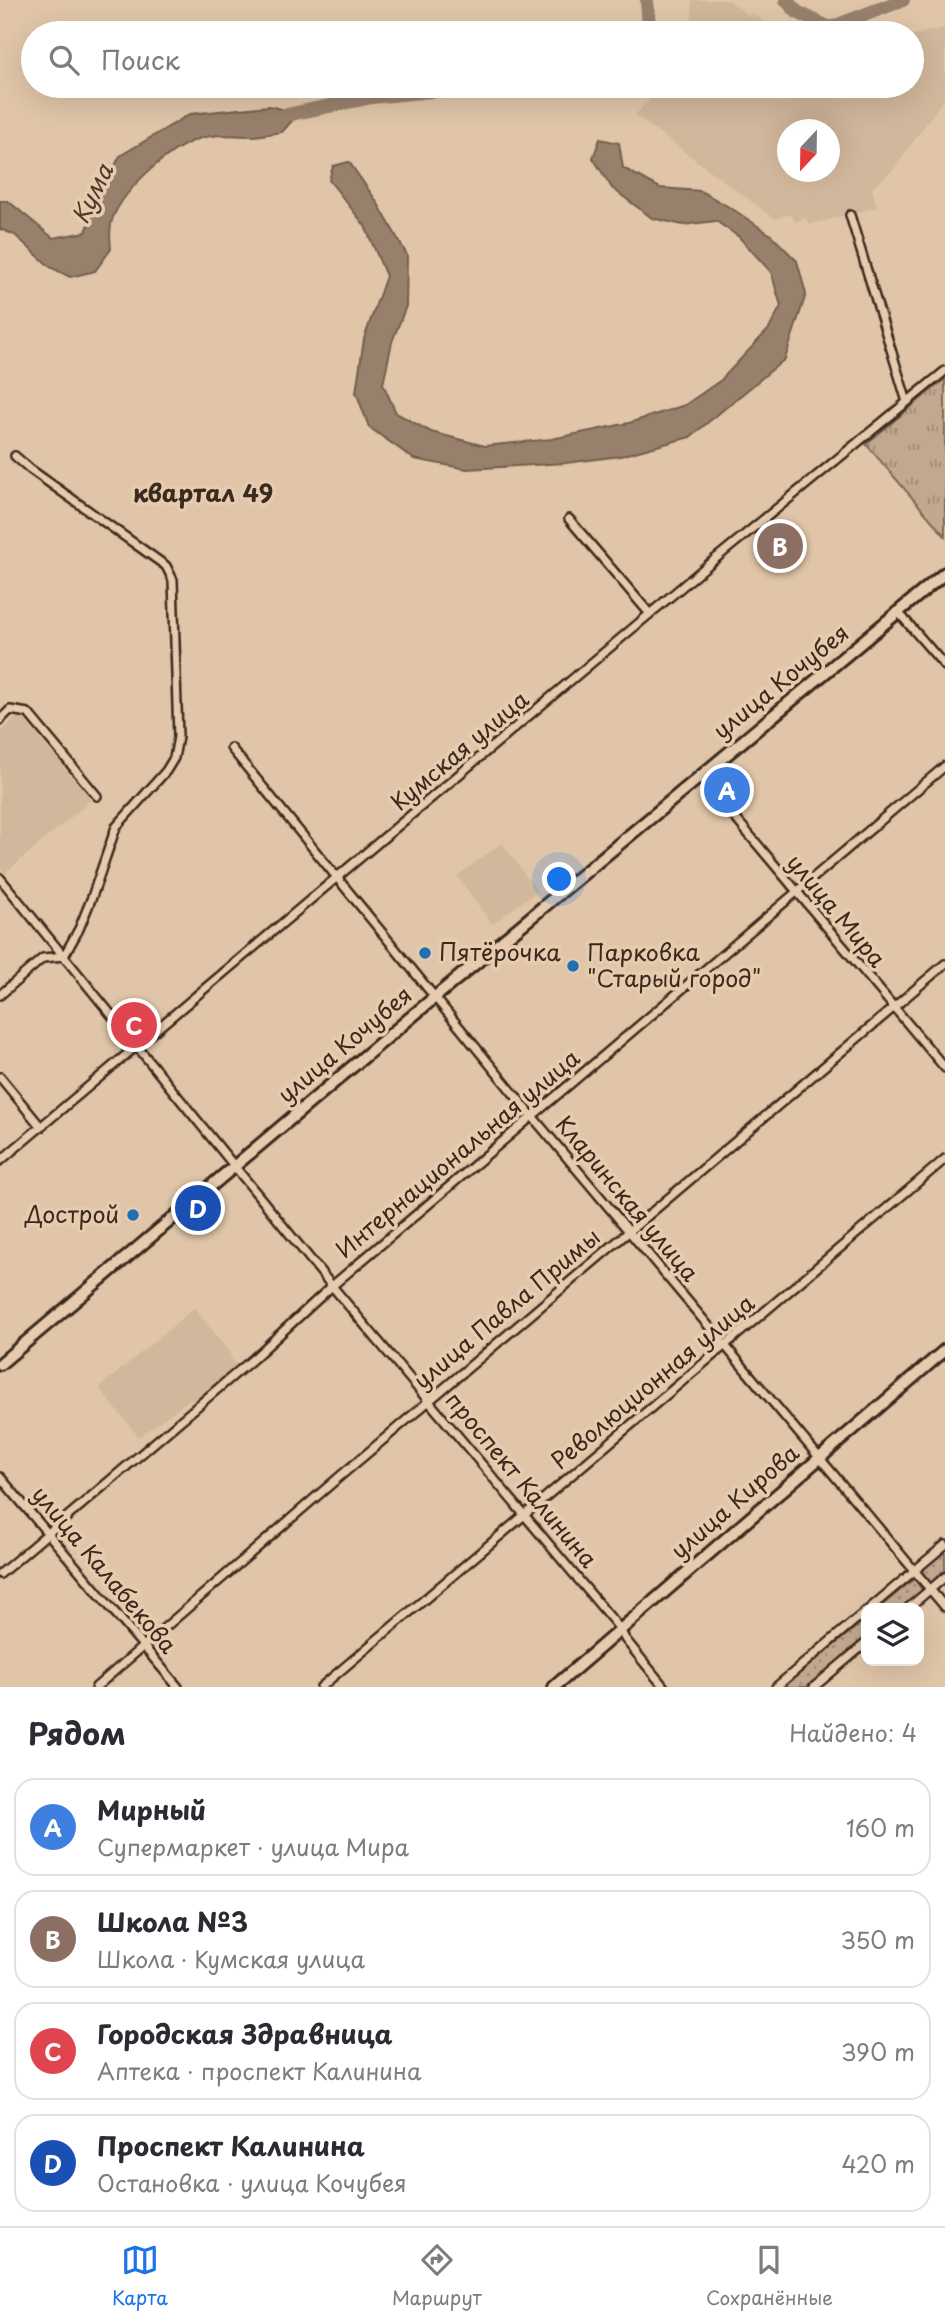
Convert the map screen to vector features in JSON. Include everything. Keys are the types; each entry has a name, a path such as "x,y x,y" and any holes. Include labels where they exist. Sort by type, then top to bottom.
{"main road":[{"name":"улица Кочубея","path":"0,1364 435,997 945,573"},
{"name":"улица Кирова","path":"554,1687 945,1350"}],"street":[{"path":"850,215 908,401"},
{"name":"Кумская улица","path":"0,1161 650,614 945,371"},
{"path":"0,995 43,958 64,956 92,897 116,827 166,771 174,758 178,737 173,580 166,566 15,456"},
{"path":"569,519 650,614"},
{"path":"899,612 945,666"},
{"path":"0,720 10,710 28,713 97,796"},
{"name":"Кларинская улица","path":"231,748 336,880 532,1116 945,1607"},
{"name":"Интернациональная улица","path":"0,1574 254,1358 332,1286 945,766"},
{"name":"улица Мира","path":"700,776 945,1069"},
{"name":"проспект Калинина","path":"0,878 332,1286 620,1629 664,1687"},
{"name":"улица Павла Примы","path":"96,1687 945,964"},
{"path":"0,1077 41,1127"},
{"name":"Революционная улица","path":"321,1687 945,1159"},
{"name":"улица Калабекова","path":"0,1477 178,1687"},
{"path":"876,1603 945,1545"},
{"path":"914,1603 945,1577"},
{"path":"776,1687 861,1616"},
{"path":"814,1687 861,1647"}],"shaded area":[{"path":"692,0 729,0 750,17 753,13 763,21 692,21"},
{"path":"945,28 945,97 893,170 872,188 877,207 809,225 806,218 795,222 791,214 775,219 635,115 651,98 924,98 924,32"},
{"path":"269,106 299,113 282,132 254,136 207,136 176,150 150,170 119,205 110,229 111,249 95,271 70,277 50,267 15,235 0,229 0,201 8,201 53,238 86,232 99,197 120,156 190,114"},
{"path":"600,139 619,143 623,168 660,188 701,191 771,235 797,261 806,294 785,359 690,437 620,456 566,463 467,469 414,459 369,427 356,392 364,339 386,276 365,226 329,180 333,166 349,162 377,202 407,255 406,306 392,342 383,384 396,413 431,432 485,446 552,439 629,423 685,405 721,380 769,329 781,306 771,272 739,237 716,221 683,225 652,218 612,188 593,158"},
{"path":"21,714 91,800 5,873 0,867 0,732"},
{"path":"502,843 537,891 492,924 457,876"},
{"path":"194,1308 231,1353 229,1356 237,1365 195,1403 190,1399 139,1437 99,1388"}],"green space":[{"path":"945,379 945,536 866,444"},
{"path":"945,1551 945,1573 931,1584 919,1572"},
{"path":"914,1579 923,1591 908,1603 885,1603"},
{"path":"861,1623 861,1642 806,1687 783,1687"}],"waterway":[{"name":"Кума","path":"647,0 648,21"},
{"name":"Кума","path":"786,0 797,12 816,21"},
{"name":"Кума","path":"848,21 903,0"},
{"name":"Кума","path":"282,116 367,98"}],"place":[{"name":"Школа №3","path":"780,546"},
{"name":"Мирный","path":"727,790"},
{"name":"Пятёрочка","path":"425,953"},
{"name":"Парковка \"Старый город\"","path":"573,966"},
{"name":"Городская Здравница","path":"134,1025"},
{"name":"Проспект Калинина","path":"198,1208"},
{"name":"Дострой","path":"133,1215"}],"district":[{"name":"квартал 49","path":"203,494"}]}
